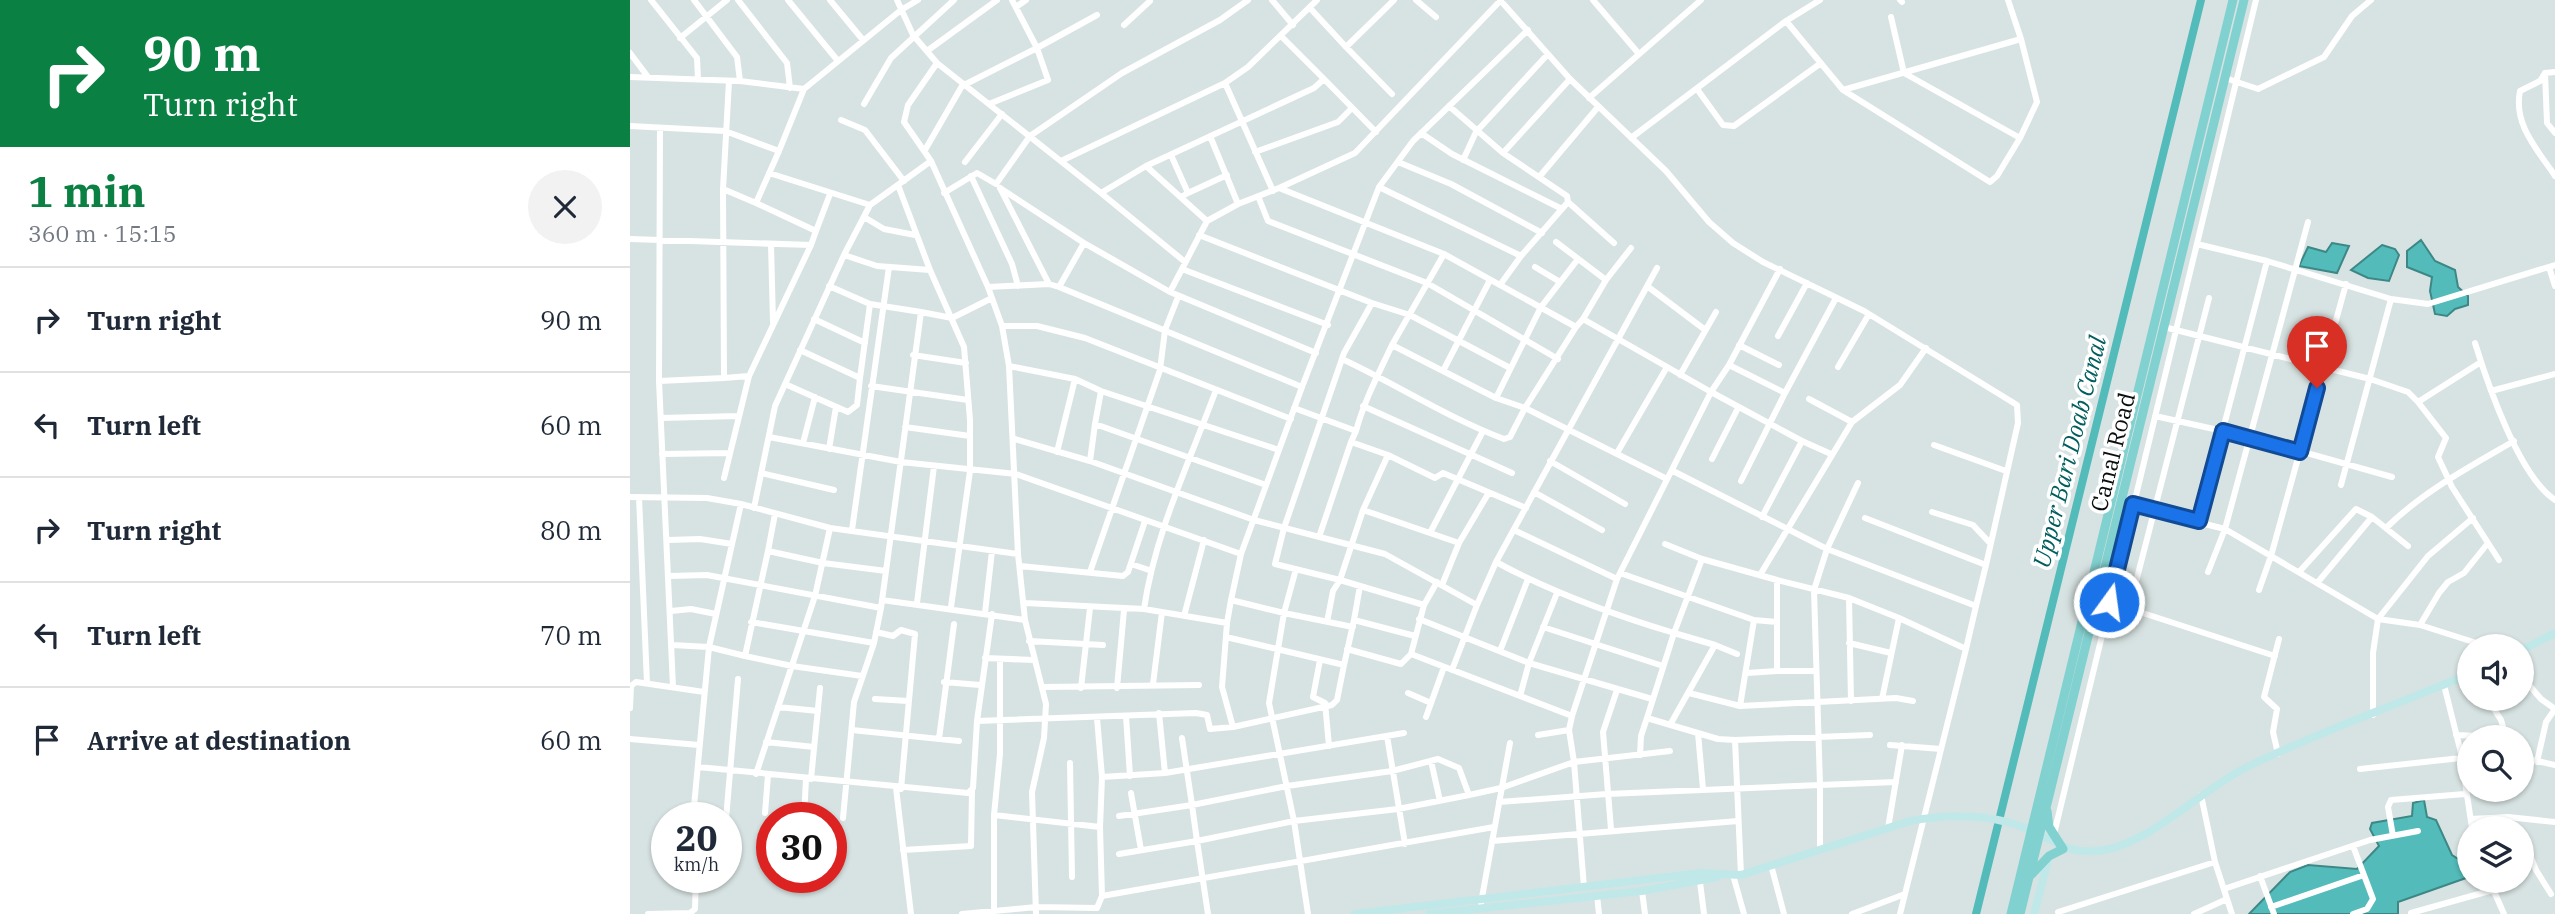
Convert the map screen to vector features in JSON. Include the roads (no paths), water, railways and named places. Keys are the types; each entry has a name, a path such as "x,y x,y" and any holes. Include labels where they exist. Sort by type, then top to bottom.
{"main road":[{"name":"Canal Road","path":"2011,914 2035,833 2233,0"},
{"name":"Canal Road","path":"2020,914 2035,833 2046,808 2244,0"},
{"path":"2534,644 2555,633"},
{"path":"2029,876 2049,856 2063,849 2103,850 2130,843 2201,794 2249,766 2457,679"},
{"path":"2046,808 2054,834 2063,849"},
{"path":"1481,903 1642,891 1737,875 1923,819 1977,817 2035,833 2063,849"},
{"path":"2034,914 2049,856"},
{"path":"1429,914 1584,887 1700,873 1723,876"},
{"path":"1355,914 1470,907"}],"street":[{"path":"651,0 696,58 698,79"},
{"path":"694,0 737,57 740,81"},
{"path":"680,38 707,19 727,0"},
{"path":"738,0 787,63 790,88"},
{"path":"788,0 838,61"},
{"path":"830,0 863,40"},
{"path":"897,0 913,35 937,63 962,86 1002,114 1101,193 1184,265 1328,325"},
{"path":"756,203 804,89 901,10 918,0"},
{"path":"864,104 891,58 954,0"},
{"path":"927,51 997,0"},
{"path":"989,104 1048,80 1037,48 1012,0"},
{"path":"1016,7 1026,0"},
{"path":"1124,24 1150,0"},
{"path":"998,186 1030,136 1122,73 1220,20 1248,0"},
{"path":"1272,0 1293,25"},
{"path":"1061,161 1225,83 1248,67 1317,0"},
{"path":"1346,47 1394,0"},
{"path":"1416,0 1436,17"},
{"path":"1170,292 1208,221 1238,204 1356,153 1501,0 1570,79 1733,243 1763,262 1869,314 2017,405 2018,423 1989,542 1986,565 1900,914"},
{"path":"1593,0 1639,54"},
{"path":"1685,0 1691,7"},
{"path":"1589,98 1701,0"},
{"path":"1631,138 1786,21 1820,0"},
{"path":"1786,21 1843,90 1980,179 1990,182 2020,138 2038,102 2008,0"},
{"path":"2054,834 2256,0"},
{"path":"2225,78 2258,89 2323,57 2352,16 2371,0"},
{"path":"1310,8 1392,94"},
{"path":"925,150 962,86 1097,15"},
{"path":"1891,18 1904,73 2020,138"},
{"path":"1233,727 1222,687 1227,623 1241,554 1379,187 1421,134 1528,30"},
{"path":"1281,36 1376,132"},
{"path":"1843,90 2021,39"},
{"path":"630,53 648,77"},
{"path":"1463,160 1476,132 1548,54"},
{"path":"937,63 904,115 907,127 931,161 988,287 1002,326 1009,366 1015,439 1018,554 1025,620 1033,660 1043,687 1045,721 1032,792 1036,910"},
{"path":"1697,89 1723,125 1729,127 1821,63"},
{"path":"2545,73 2555,72"},
{"path":"2545,73 2547,123 2555,133"},
{"path":"2545,73 2540,81 2520,91 2520,115 2532,146 2555,176"},
{"path":"630,77 740,81 804,89"},
{"path":"1101,193 1146,166 1314,88 1324,79"},
{"path":"1503,153 1570,79"},
{"path":"724,378 723,189 729,81"},
{"path":"1225,83 1255,152 1276,189 1444,254 1576,327"},
{"path":"1449,106 1503,153 1565,194 1569,202 1614,243"},
{"path":"1539,176 1598,107"},
{"path":"1255,152 1338,122 1352,108"},
{"path":"965,162 1002,114"},
{"path":"841,120 865,130 901,183 915,235 964,347 970,471 951,607"},
{"path":"630,127 725,131 779,151"},
{"path":"660,128 657,240 659,381 673,687"},
{"path":"1421,134 1463,160 1562,209"},
{"path":"1210,136 1238,204"},
{"path":"1171,155 1188,193"},
{"path":"754,508 775,406 844,255 870,205 931,161"},
{"path":"1398,162 1451,184 1542,233"},
{"path":"1146,166 1208,221"},
{"path":"769,173 870,205"},
{"path":"944,193 979,173 1084,243 1178,297 1315,354"},
{"path":"1181,197 1227,175"},
{"path":"971,176 1012,264 1018,286"},
{"path":"998,186 1049,284"},
{"path":"1379,187 1521,256"},
{"path":"723,189 816,231"},
{"path":"724,478 749,376 811,245 830,194"},
{"path":"1258,196 1268,221 1427,283 1525,337 1558,359"},
{"path":"1500,285 1521,256 1569,202"},
{"path":"864,217 884,229 915,235"},
{"path":"2208,572 2225,529 2308,222"},
{"path":"1199,235 1340,291 1410,315 1510,368"},
{"path":"630,239 811,245"},
{"path":"1556,242 1606,280"},
{"path":"1059,287 1084,243"},
{"path":"2197,244 2267,261 2295,272 2346,284 2391,299 2438,304 2552,266 2555,286"},
{"path":"771,245 773,324"},
{"path":"1342,359 1483,430 1508,439 1606,280 1631,248"},
{"path":"1319,537 1363,406 1392,345 1444,254"},
{"path":"844,255 889,267 930,270"},
{"path":"1496,398 1541,307 1578,259"},
{"path":"2199,521 2267,261"},
{"path":"852,530 870,386 889,267"},
{"path":"1535,267 1560,282"},
{"path":"1452,670 1496,562 1657,268"},
{"path":"1584,887 1569,730 1572,716 1618,576 1711,392 1729,365 1780,269"},
{"path":"1443,371 1456,340 1490,280"},
{"path":"1778,336 1807,283"},
{"path":"988,287 1049,284 1059,287 1302,387"},
{"path":"2259,590 2271,556 2346,284"},
{"path":"829,286 870,304 951,318 992,298"},
{"path":"1647,286 1704,329"},
{"path":"1090,572 1138,440 1160,370 1165,330 1178,297"},
{"path":"1741,481 1836,298"},
{"path":"2129,609 2209,298"},
{"path":"2341,485 2391,299"},
{"path":"1372,303 1342,359 1284,528 1275,564 1424,604"},
{"path":"785,384 848,412 855,409 870,304"},
{"path":"845,802 855,702 874,643 881,608 908,391 921,312"},
{"path":"1680,375 1716,312"},
{"path":"1838,367 1869,314"},
{"path":"814,319 865,343"},
{"path":"1583,319 1738,408 1831,454"},
{"path":"1002,326 1037,326 1060,330 1291,419"},
{"path":"2164,327 2370,379 2408,393 2445,438 2438,457 2448,478 2500,560"},
{"path":"2475,343 2491,391 2514,441 2537,484 2555,500"},
{"path":"1392,345 1496,398 1568,428 1667,479"},
{"path":"1739,345 1779,366"},
{"path":"1760,575 1852,422 1900,385 1926,348"},
{"path":"800,350 860,378"},
{"path":"913,355 966,363"},
{"path":"2418,402 2481,362"},
{"path":"1729,365 1785,393"},
{"path":"1009,366 1075,379 1101,391 1279,450"},
{"path":"1617,453 1667,367"},
{"path":"2491,391 2555,374"},
{"path":"659,381 749,376"},
{"path":"1057,452 1075,379"},
{"path":"870,386 968,400"},
{"path":"1144,610 1149,570 1164,524 1216,390"},
{"path":"1090,461 1101,391"},
{"path":"803,443 816,397"},
{"path":"1809,399 1852,422"},
{"path":"1363,406 1512,473"},
{"path":"829,449 836,407"},
{"path":"1294,408 1322,416 1356,431"},
{"path":"1712,459 1738,408"},
{"path":"661,418 738,416"},
{"path":"2155,416 2250,437 2392,477"},
{"path":"1095,424 1266,485"},
{"path":"905,427 970,436"},
{"path":"1431,531 1483,430"},
{"path":"769,437 934,466 1016,474 1145,521 1164,524 1241,554"},
{"path":"1015,439 1090,461 1254,520 1385,554 1477,605"},
{"path":"1762,517 1802,441"},
{"path":"2386,527 2409,506 2448,478 2514,441"},
{"path":"1351,442 1388,455 1435,478 1443,473 1526,508"},
{"path":"1934,446 2006,471"},
{"path":"662,454 730,453"},
{"path":"1327,622 1334,592 1363,510 1388,455"},
{"path":"1550,461 1625,504"},
{"path":"917,603 934,466"},
{"path":"1673,471 1827,549 1976,606"},
{"path":"761,473 834,490"},
{"path":"1820,849 1814,590 1827,549 1858,483"},
{"path":"1534,492 1602,530"},
{"path":"1347,649 1403,664 1410,653 1424,604 1439,584 1488,494"},
{"path":"630,497 707,498 741,504 830,528 1018,554"},
{"path":"639,497 647,682"},
{"path":"2121,503 2225,529 2378,619 2420,625 2457,637"},
{"path":"694,802 709,647 741,504"},
{"path":"2300,571 2353,511 2359,509 2408,546"},
{"path":"1363,510 1431,531 1459,543"},
{"path":"1932,512 1973,525 1989,542"},
{"path":"745,656 775,514"},
{"path":"2318,582 2372,517"},
{"path":"1864,518 1986,565"},
{"path":"2373,715 2373,653 2378,619 2428,556 2473,518"},
{"path":"1020,566 1123,576 1131,564 1145,521"},
{"path":"756,774 815,596 830,528"},
{"path":"1514,530 1618,576 1754,620 1777,622"},
{"path":"667,540 700,538 732,544"},
{"path":"1184,616 1204,540"},
{"path":"2420,625 2448,582 2464,573 2488,543"},
{"path":"1665,544 1702,559 1849,598 1966,649"},
{"path":"768,551 823,563 886,571"},
{"path":"903,850 971,846 977,721 985,658 992,551"},
{"path":"1640,755 1641,736 1652,699 1686,596 1702,559"},
{"path":"1496,562 1557,593 1606,613 1737,654"},
{"path":"1131,564 1149,570"},
{"path":"1296,569 1284,613 1269,696 1294,821 1308,914"},
{"path":"669,576 696,574 881,608"},
{"path":"1500,651 1528,579"},
{"path":"1777,580 1777,671"},
{"path":"977,721 1045,721 1159,713 1203,713 1207,715 1210,729 1233,727 1273,715 1326,706 1337,700 1360,586"},
{"path":"1520,696 1529,663 1557,593"},
{"path":"1849,598 1851,701"},
{"path":"882,600 951,607 1025,620"},
{"path":"1231,600 1327,622 1354,623 1415,636"},
{"path":"2109,602 2274,656"},
{"path":"1025,603 1144,610 1227,623"},
{"path":"1081,688 1090,608"},
{"path":"671,611 691,609 716,614"},
{"path":"1117,688 1124,610"},
{"path":"1153,684 1162,612"},
{"path":"1882,699 1899,618"},
{"path":"1419,620 1529,663 1652,699"},
{"path":"1740,706 1748,673 1754,620"},
{"path":"751,622 874,643"},
{"path":"939,739 944,682 954,624"},
{"path":"1542,628 1663,666"},
{"path":"876,632 892,636 901,630 915,634 898,788 911,914"},
{"path":"1226,637 1344,665"},
{"path":"2277,754 2273,732 2277,709 2264,697 2279,639"},
{"path":"1029,641 1103,645"},
{"path":"1849,643 1891,653"},
{"path":"672,645 709,647 792,666 862,676"},
{"path":"1670,725 1715,645"},
{"path":"1410,653 1572,716"},
{"path":"985,658 1033,660"},
{"path":"994,909 994,815 1000,659"},
{"path":"1320,660 1313,697 1324,702 1326,706 1329,746"},
{"path":"1426,717 1444,667"},
{"path":"1748,673 1815,671"},
{"path":"728,802 738,679"},
{"path":"630,708 633,683 647,682 704,692"},
{"path":"944,682 980,685"},
{"path":"1043,687 1199,685"},
{"path":"2444,685 2457,740"},
{"path":"806,802 820,688"},
{"path":"1611,829 1604,728 1617,690"},
{"path":"2534,691 2555,709 2546,722 2537,762"},
{"path":"1408,693 1431,703"},
{"path":"1689,693 1740,706 1882,699 1913,701"},
{"path":"875,699 908,701"},
{"path":"778,707 818,711"},
{"path":"1159,713 1165,774"},
{"path":"1126,716 1130,776"},
{"path":"962,914 994,909 1097,908 1102,896 1102,778 1097,718"},
{"path":"1647,718 1698,733 1735,740 1870,735"},
{"path":"852,730 959,741"},
{"path":"1538,735 1569,730"},
{"path":"1102,778 1165,774 1405,733"},
{"path":"1698,733 1703,789"},
{"path":"1387,736 1405,844"},
{"path":"1182,738 1208,914"},
{"path":"630,739 699,745"},
{"path":"1735,740 1737,875 1745,914"},
{"path":"766,742 814,747"},
{"path":"1481,903 1510,743"},
{"path":"1890,744 1941,749"},
{"path":"1888,828 1902,745"},
{"path":"1119,854 1294,821 1398,809 1501,788 1574,762 1670,751"},
{"path":"2360,769 2457,758"},
{"path":"1119,816 1287,786 1392,771 1438,759 1459,768 1469,795"},
{"path":"1431,761 1440,801"},
{"path":"2534,761 2555,765"},
{"path":"1070,763 1072,877"},
{"path":"698,767 898,788 972,792"},
{"path":"766,802 768,775"},
{"path":"1499,802 1703,789 1896,782"},
{"path":"1131,793 1141,850"},
{"path":"2201,794 2215,862 2232,914"},
{"path":"2393,836 2388,807 2391,800 2457,795"},
{"path":"994,815 1100,827"},
{"path":"2534,820 2555,822"},
{"path":"1492,841 1611,829 1738,821"},
{"path":"1102,896 1299,859 1405,844 1494,827"},
{"path":"2224,889 2353,846 2418,831"},
{"path":"2353,846 2373,899 2371,906 2363,913 2353,914"},
{"path":"2058,912 2215,862"},
{"path":"1771,865 1784,914"},
{"path":"2534,865 2551,894"},
{"path":"2260,876 2273,911 2364,875"},
{"path":"1700,882 1704,914"},
{"path":"1642,891 1645,914"},
{"path":"648,914 690,913 695,909 696,893"},
{"path":"2411,913 2482,893"},
{"path":"2494,893 2504,914"},
{"path":"1852,914 1905,894"},
{"path":"1597,895 1599,914"},
{"path":"2194,914 2227,899"}],"water":[{"path":"2421,240 2435,261 2455,270 2458,287 2468,296 2468,305 2455,309 2447,316 2435,314 2430,291 2432,277 2407,267 2407,251"},
{"path":"2332,243 2349,246 2337,273 2299,266 2308,247 2326,252"},
{"path":"2382,245 2395,249 2399,255 2389,281 2368,278 2351,270"},
{"path":"2424,800 2427,817 2436,820 2452,855 2457,858 2457,881 2398,902 2398,914 2249,914 2290,872 2308,865 2357,869 2379,846 2370,829 2372,823 2412,816 2413,803"}],"waterway":[{"name":"Upper Bari Doab Canal","path":"1976,914 2201,0"}]}
